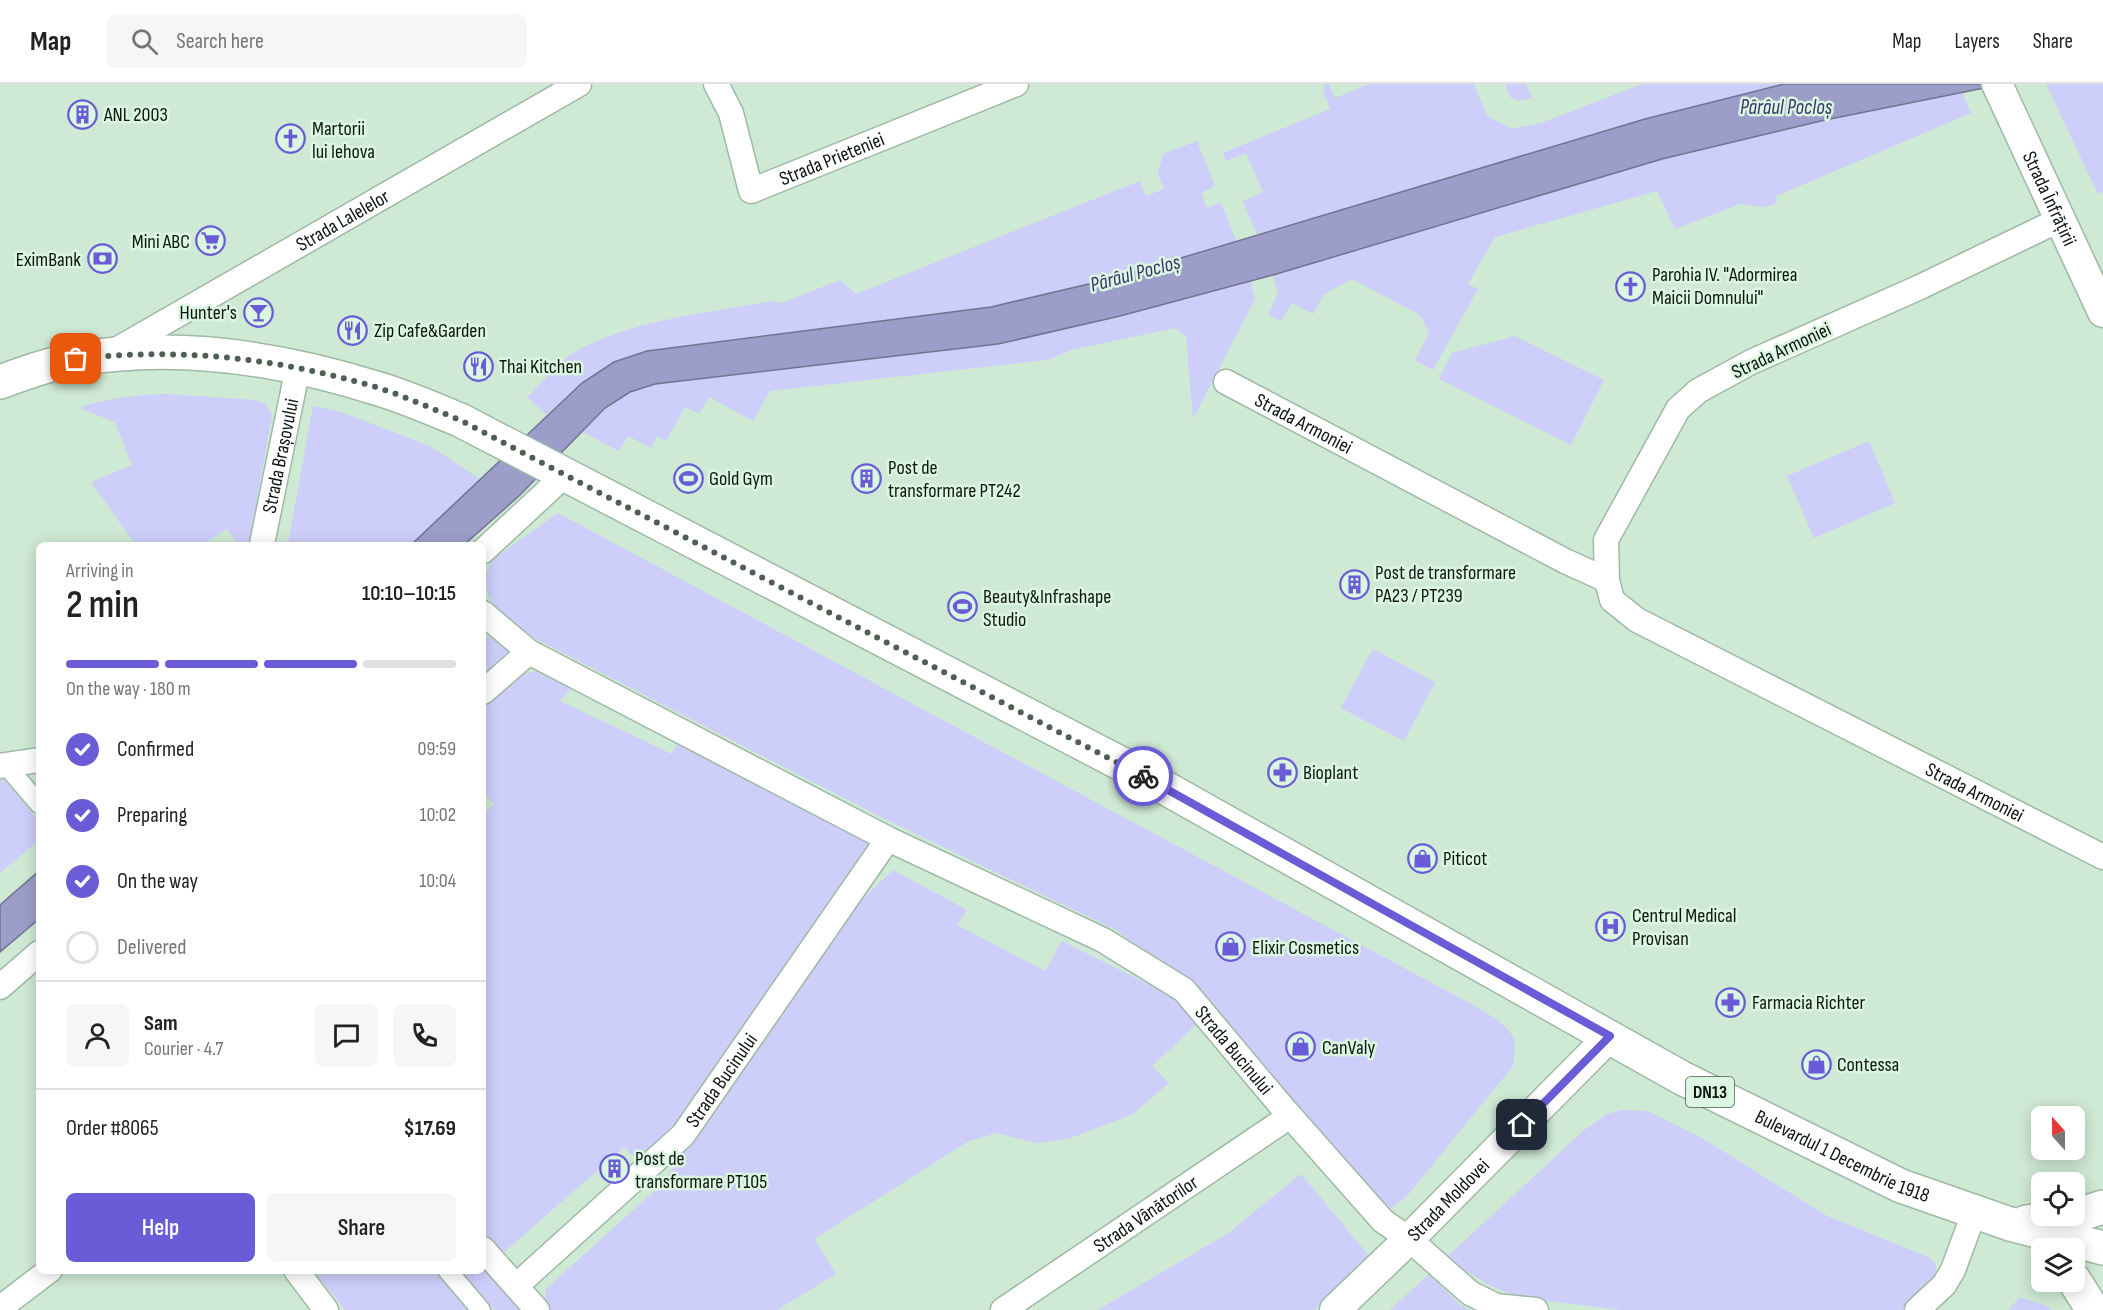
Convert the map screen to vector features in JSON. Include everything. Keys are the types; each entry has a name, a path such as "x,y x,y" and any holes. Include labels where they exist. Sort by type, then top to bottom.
{"main road":[{"name":"Bulevardul 1 Decembrie 1918","path":"0,382 76,359 106,355 221,355 298,367 380,389 460,420 1137,772 1682,1078 1796,1136 1901,1186 2010,1224 2103,1248"},
{"path":"2010,1224 2078,1215 2103,1207"},
{"path":"2010,1224 2031,1240"},
{"path":"2082,1292 2093,1310"}],"street":[{"name":"Strada Lalelelor","path":"106,355 579,84"},
{"name":"Strada Prieteniei","path":"716,84 731,113 751,191 1016,84"},
{"name":"Strada Înfrățirii","path":"2001,91 2103,312"},
{"name":"Strada Armoniei","path":"2061,219 1920,287 1751,362 1698,391 1678,409 1606,540 1607,580 1612,600 1637,620 2103,856"},
{"name":"Strada Brașovului","path":"262,542 298,367"},
{"name":"Strada Armoniei","path":"1226,382 1565,561 1607,580"},
{"path":"486,548 566,474"},
{"name":"Strada Bucinului","path":"486,615 529,651 888,839 1103,940 1184,990 1290,1116 1383,1221 1409,1239 1470,1293 1496,1306 1536,1310"},
{"path":"486,689 529,651"},
{"path":"3,765 36,760"},
{"path":"3,765 36,801"},
{"name":"Strada Bucinului","path":"516,1286 683,1135 888,839"},
{"path":"0,987 36,956"},
{"name":"Strada Moldovei","path":"1335,1310 1409,1239 1610,1036"},
{"name":"Strada Vânătorilor","path":"1003,1310 1290,1116"},
{"path":"1917,1310 1944,1285 1953,1270 1974,1212"},
{"path":"486,1252 537,1310"},
{"path":"0,1308 45,1274"},
{"path":"299,1274 326,1310"},
{"path":"450,1274 482,1310"}],"shaded area":[{"path":"1325,84 1329,84 1335,98 1369,84 1474,84 1487,116 1512,129 1541,123 1642,84 1784,84 1645,119 1257,235 1243,201 1263,192 1246,153 1226,161 1223,153 1330,109 1323,90"},
{"path":"1505,84 1526,84 1532,98 1518,101 1510,97"},
{"path":"2046,84 2103,84 2103,192 2098,194"},
{"path":"1962,92 1971,113 1776,196 1777,203 1765,207 1740,204 1675,229 1657,191 1495,237 1468,284 1478,289 1433,370 1415,360 1429,333 1420,315 1352,279 1323,295 1313,314 1292,303 1281,321 1268,315 1278,293 1273,275 1662,159 1825,120"},
{"path":"1197,141 1215,186 1201,193 1207,208 1221,202 1236,241 1114,278 991,307 647,351 614,362 582,383 548,416 526,396 530,395 567,357 595,342 619,333 696,314 772,301 782,303 840,280 856,294 1140,181 1146,196 1164,189 1158,174 1163,154"},
{"path":"1250,281 1255,299 1193,419 1186,336 1175,328 1071,350 1047,360 770,391 753,421 709,397 699,414 685,407 666,441 657,436 651,448 628,436 619,451 583,432 615,402 632,392 655,384 998,344 1120,316"},
{"path":"1515,336 1604,380 1571,445 1439,379 1452,353"},
{"path":"165,394 255,400 266,404 272,415 249,542 237,542 227,529 206,542 134,542 91,482 132,465 115,422 79,408 142,395"},
{"path":"313,406 341,412 430,446 481,480 414,542 288,542"},
{"path":"1869,441 1895,503 1814,538 1787,476"},
{"path":"558,513 1476,1006 1499,1022 1513,1037 1515,1047 1513,1066 1407,1196 1390,1209 1373,1197 1181,978 1116,930 883,818 532,637 500,615 488,595 486,574 493,559"},
{"path":"486,635 509,651 486,672"},
{"path":"1373,649 1435,682 1404,741 1341,708"},
{"path":"540,670 574,684 560,701 672,754 681,737 874,845 678,1131 642,1164 624,1147 501,1255 486,1238 486,811 494,804 486,795 486,706 520,675"},
{"path":"2,777 36,817 36,843 0,873 0,778"},
{"path":"893,870 967,910 957,925 1045,971 1062,941 1174,997 1198,1023 1152,1066 1169,1083 1133,1114 1068,1139 1036,1143 997,1133 969,1141 814,1239 836,1274 777,1310 550,1310 545,1300 546,1289 661,1185 845,916"},
{"path":"1623,1110 1648,1111 1702,1138 1827,1216 1928,1257 1935,1264 1936,1270 1931,1283 1902,1310 1622,1310 1516,1297 1485,1283 1446,1258 1583,1131 1607,1114"},
{"path":"1301,1174 1370,1257 1314,1310 1098,1310 1227,1234"},
{"path":"486,1268 523,1310 495,1310 463,1274 486,1274"},
{"path":"316,1274 437,1274 468,1310 345,1310"},
{"path":"1429,1274 1461,1306 1469,1310 1390,1310"},
{"path":"2020,1297 2047,1306 2051,1310 2008,1310"}],"water":[{"name":"Pârâul Pocloș","path":"1784,84 2004,84 1825,120 1662,159 1273,275 1120,316 998,344 655,384 630,392 605,408 519,496 467,542 414,542 582,383 614,362 647,351 991,307 1114,278 1645,119"},
{"path":"36,874 36,922 0,952 0,905"}],"way so far":[{"path":"76,359 106,355 221,355 298,367 380,389 460,420 526,452 1143,776"}],"place":[{"name":"ANL 2003","path":"83,114"},
{"name":"Martorii lui Iehova","path":"291,139"},
{"name":"Mini ABC","path":"211,241"},
{"name":"EximBank","path":"102,259"},
{"name":"Parohia IV. \"Adormirea Maicii Domnului\"","path":"1631,286"},
{"name":"Hunter's","path":"258,312"},
{"name":"Zip Cafe&Garden","path":"353,330"},
{"name":"Thai Kitchen","path":"478,366"},
{"name":"Gold Gym","path":"688,478"},
{"name":"Post de transformare PT242","path":"867,478"},
{"name":"Post de transformare PA23 / PT239","path":"1354,584"},
{"name":"Beauty&Infrashape Studio","path":"962,607"},
{"name":"Bioplant","path":"1282,772"},
{"name":"Piticot","path":"1422,858"},
{"name":"Centrul Medical Provisan","path":"1611,926"},
{"name":"Elixir Cosmetics","path":"1231,947"},
{"name":"Farmacia Richter","path":"1731,1002"},
{"name":"CanValy","path":"1301,1047"},
{"name":"Contessa","path":"1816,1064"},
{"name":"Post de transformare PT105","path":"614,1169"}],"route":[{"path":"1143,776 1610,1036 1522,1125"}]}
